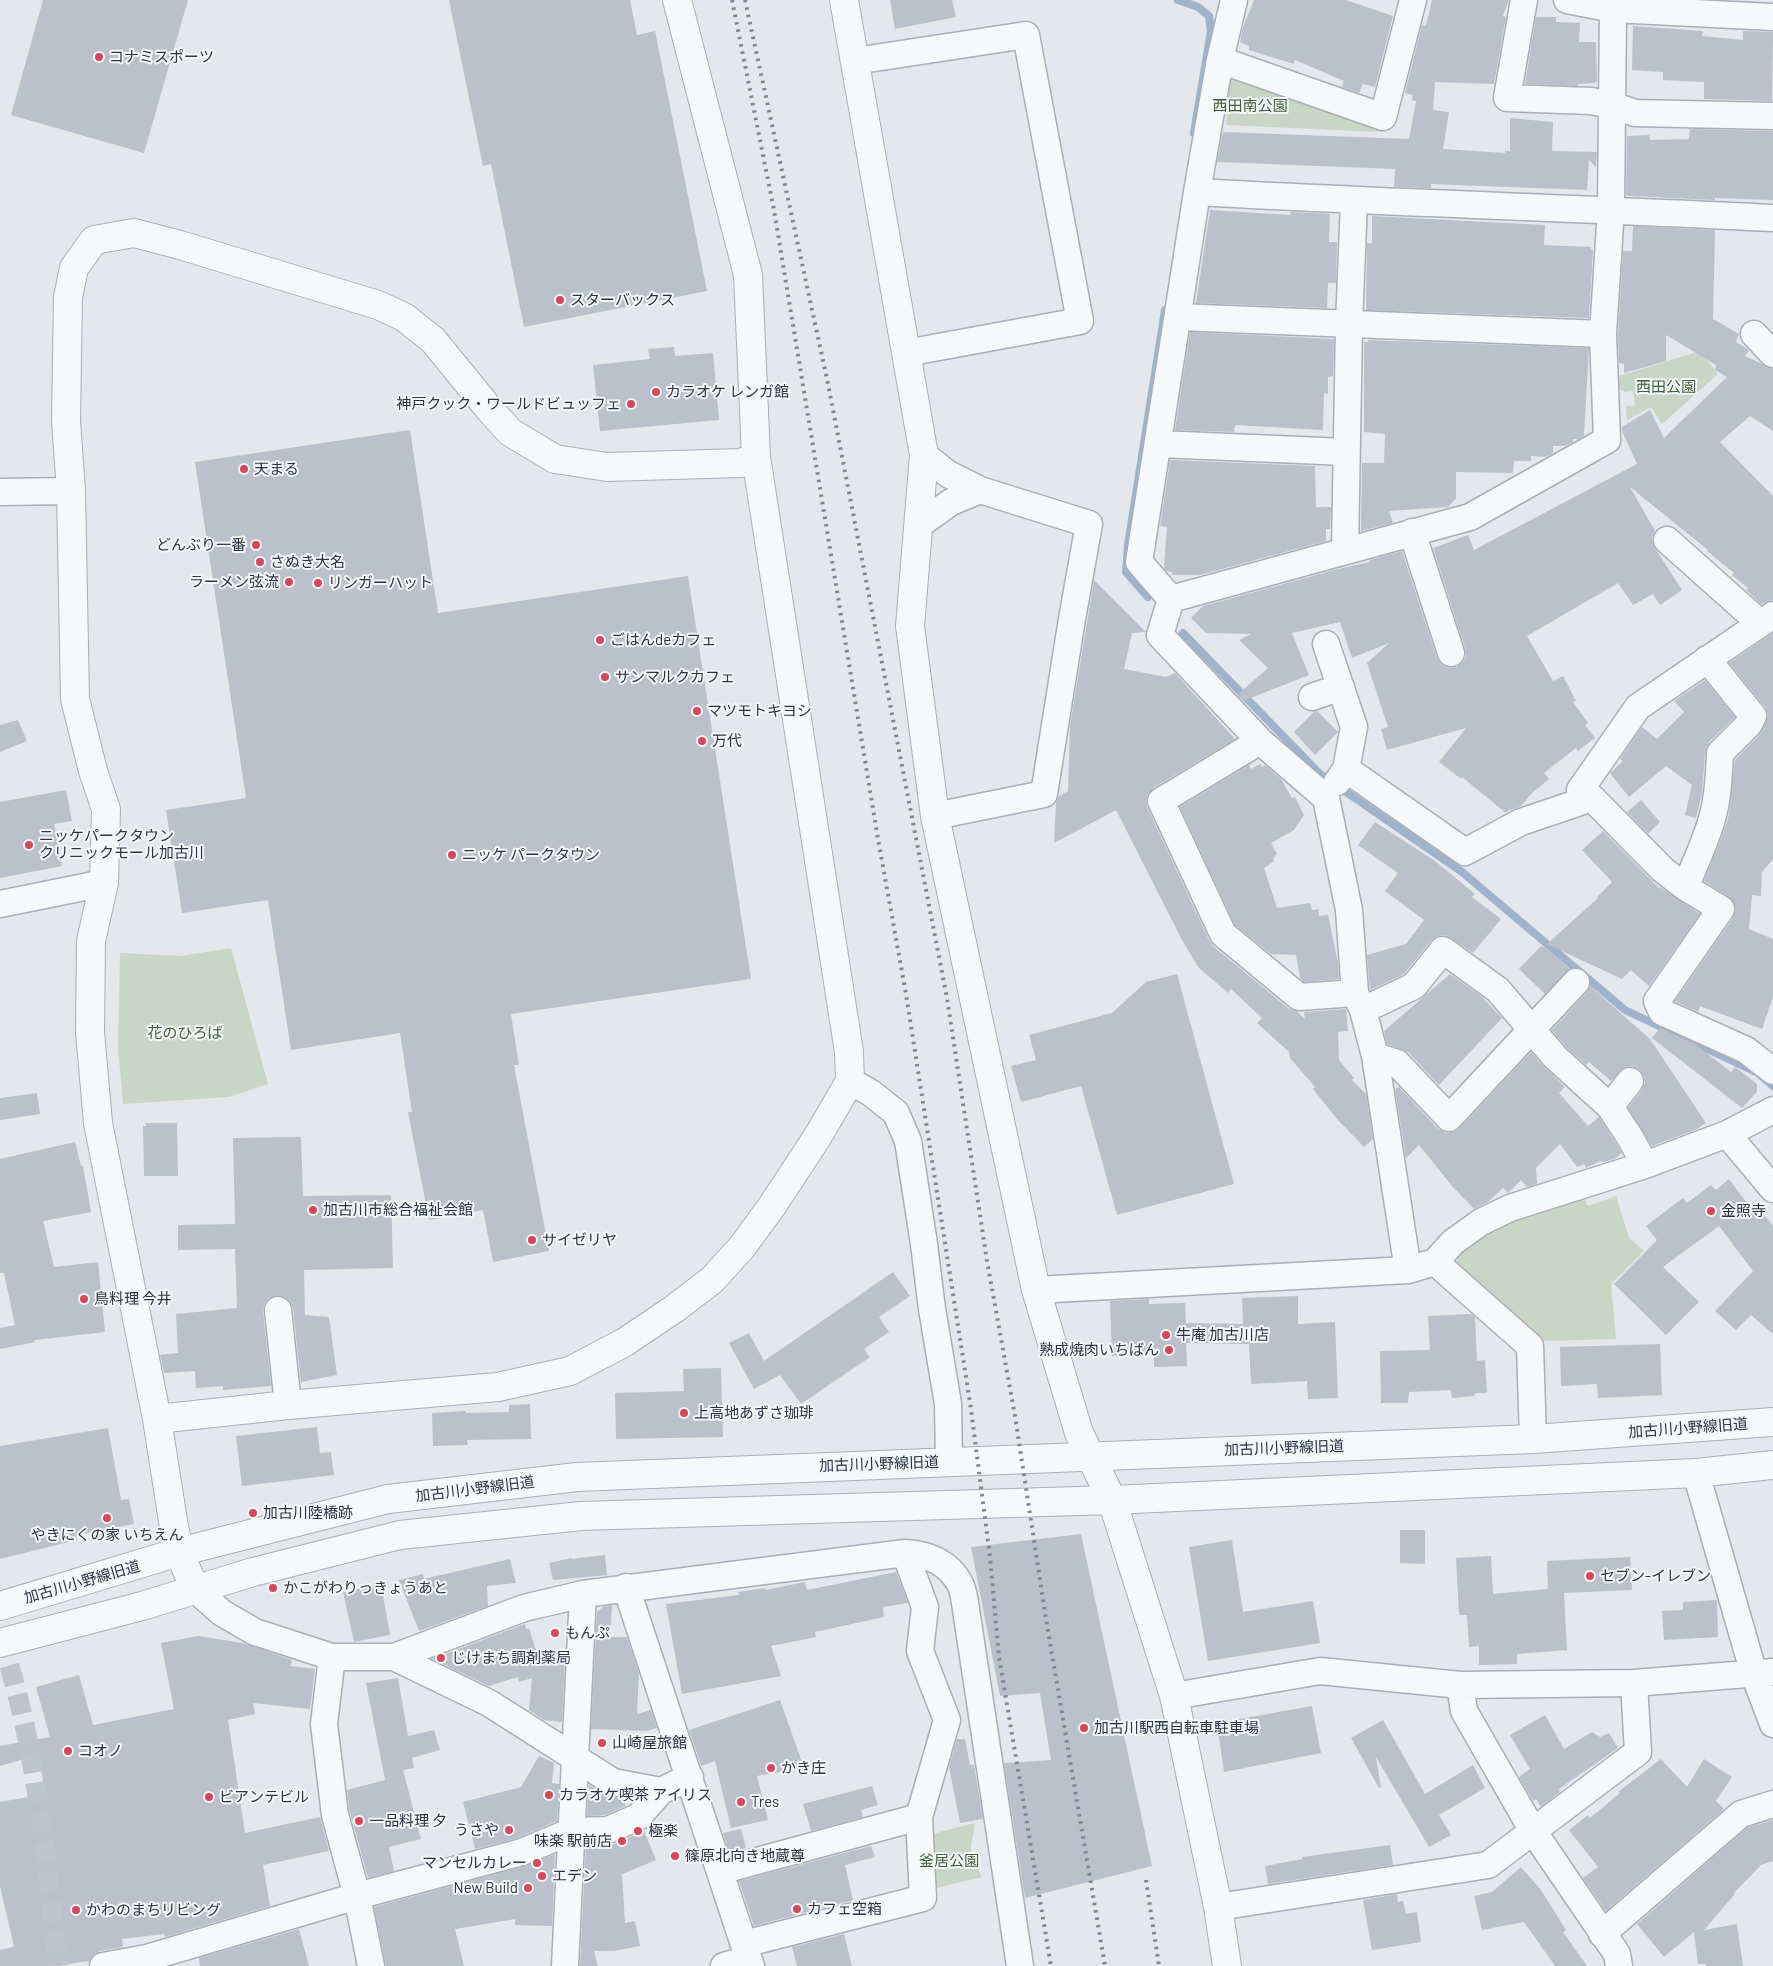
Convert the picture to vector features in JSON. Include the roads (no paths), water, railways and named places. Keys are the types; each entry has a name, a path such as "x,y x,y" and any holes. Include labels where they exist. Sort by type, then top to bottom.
{"street":[{"path":"157,1419 506,1385 570,1371 625,1342 674,1309 712,1280 742,1247 777,1198 818,1136 850,1081 849,1052 756,457 748,275 677,0"},
{"path":"844,0 924,454 910,626 935,816 1036,1290 1079,1433 1112,1500 1174,1696 1218,1906 1227,1966"},
{"path":"1171,599 1139,562 1197,192 1220,60 1234,0"},
{"path":"1524,0 1508,98 1591,101 1612,105 1635,113 1773,116"},
{"path":"1567,0 1613,9 1773,17"},
{"path":"1220,60 1383,117 1405,2"},
{"path":"1171,599 1470,516 1607,440 1603,334 1610,209 1613,9"},
{"path":"855,61 1026,35 1080,321 906,353"},
{"path":"1197,192 1354,201 1610,209 1773,218"},
{"path":"1345,551 1349,325 1354,201"},
{"path":"756,457 741,463 607,467 555,459 510,432 433,340 404,317 378,305 180,244 134,233 94,240 74,268 68,297 66,404 71,491 75,699 93,771 106,809 104,883 91,941 90,1032 98,1123 157,1419 179,1552 196,1589 222,1613 255,1632 332,1657 394,1657 524,1608 583,1594 626,1587 905,1553 922,1554 936,1559 949,1570 960,1584 965,1603 1020,1966"},
{"path":"1178,317 1603,334"},
{"path":"1754,334 1773,354"},
{"path":"1158,444 1346,452"},
{"path":"924,454 948,474 980,490 1089,524 1044,794 935,816"},
{"path":"919,525 951,502 980,490"},
{"path":"0,492 71,491"},
{"path":"1412,532 1451,654"},
{"path":"1667,540 1766,619 1638,706 1580,790 1592,798 1663,870 1685,887 1721,909 1657,1001 1662,1012 1746,1050 1773,1071"},
{"path":"1171,599 1160,635 1260,741 1326,798 1349,910 1359,1001 1375,1056 1408,1270"},
{"path":"1326,644 1354,727 1346,769 1326,798"},
{"path":"1685,887 1712,818 1718,785 1720,753 1749,724 1753,716 1707,659"},
{"path":"1312,697 1341,687"},
{"path":"1260,741 1160,801 1223,934 1300,997 1359,1001 1414,986 1444,950 1498,990 1555,1057 1610,1107 1645,1165"},
{"path":"1346,769 1465,852 1521,822 1592,798"},
{"path":"0,904 104,883"},
{"path":"1375,1056 1397,1064 1449,1118 1576,982"},
{"path":"850,1081 896,1113 908,1141 932,1309 948,1404 949,1461"},
{"path":"1610,1107 1630,1081"},
{"path":"1036,1290 1408,1270 1434,1262 1453,1242 1481,1222 1510,1208 1645,1165 1727,1134 1773,1110"},
{"path":"1727,1134 1773,1189"},
{"path":"1434,1262 1530,1346 1532,1439"},
{"path":"278,1310 288,1405"},
{"name":"加古川小野線旧道","path":"0,1606 179,1552 388,1499 584,1476 1532,1439 1773,1422"},
{"path":"0,1643 142,1606 253,1572 400,1535 581,1516 1112,1500 1696,1473 1773,1465"},
{"path":"1696,1473 1763,1673 1773,1724"},
{"path":"724,1966 748,1956 923,1898 919,1816 947,1720 920,1651 924,1607 905,1553"},
{"path":"626,1587 748,1956"},
{"path":"565,1966 583,1594"},
{"path":"332,1657 324,1724 335,1815 357,1896 371,1966"},
{"path":"394,1657 489,1703 613,1782 660,1791"},
{"path":"1174,1696 1320,1671 1460,1685 1634,1683 1763,1673"},
{"path":"1218,1906 1488,1865 1638,1752 1634,1683"},
{"path":"1460,1685 1464,1711 1533,1831 1617,1954 1619,1966"},
{"path":"103,1966 147,1958 357,1896 522,1852 572,1831 608,1830 638,1817 660,1791 690,1777"},
{"path":"1602,1934 1741,1814 1773,1804"},
{"path":"720,1870 919,1816"}],"waterway":[{"path":"1178,0 1198,7 1209,16 1211,31 1194,133"},
{"path":"1148,597 1126,572 1128,545 1165,310"},
{"path":"1183,633 1320,774 1462,872 1625,1010 1758,1073 1773,1086"}],"tunnel":[{"path":"0,1637 13,1677 31,1758 44,1841 58,1966"}],"railway":[{"path":"732,0 774,210 878,839 906,994 971,1409 990,1557 999,1657 1051,1966"},
{"path":"745,0 827,379 947,998 987,1261 1015,1416 1046,1619 1105,1966"},
{"path":"1146,1880 1159,1966"}],"place":[{"name":"コナミスポーツ","path":"99,57"},
{"name":"スターバックス","path":"560,300"},
{"name":"カラオケ レンガ館","path":"656,392"},
{"name":"神戸クック・ワールドビュッフェ","path":"631,404"},
{"name":"天まる","path":"244,469"},
{"name":"どんぶり一番","path":"256,545"},
{"name":"さぬき大名","path":"260,562"},
{"name":"ラーメン弦流","path":"289,582"},
{"name":"リンガーハット","path":"318,583"},
{"name":"ごはんdeカフェ","path":"600,640"},
{"name":"サンマルクカフェ","path":"605,677"},
{"name":"マツモトキヨシ","path":"697,711"},
{"name":"万代","path":"702,741"},
{"name":"ニッケパークタウン クリニックモール加古川","path":"29,845"},
{"name":"ニッケ パークタウン","path":"452,855"},
{"name":"加古川市総合福祉会館","path":"313,1210"},
{"name":"金照寺","path":"1711,1211"},
{"name":"サイゼリヤ","path":"532,1240"},
{"name":"鳥料理 今井","path":"84,1299"},
{"name":"牛庵 加古川店","path":"1166,1335"},
{"name":"熟成焼肉いちばん","path":"1169,1350"},
{"name":"上高地あずさ珈琲","path":"684,1413"},
{"name":"加古川陸橋跡","path":"253,1513"},
{"name":"やきにくの家 いちえん","path":"107,1518"},
{"name":"セブン-イレブン","path":"1590,1576"},
{"name":"かこがわりっきょうあと","path":"273,1588"},
{"name":"もんぷ","path":"555,1633"},
{"name":"じけまち調剤薬局","path":"441,1658"},
{"name":"加古川駅西自転車駐車場","path":"1084,1728"},
{"name":"山崎屋旅館","path":"602,1743"},
{"name":"コオノ","path":"68,1751"},
{"name":"かき庄","path":"771,1768"},
{"name":"カラオケ喫茶 アイリス","path":"549,1795"},
{"name":"ビアンテビル","path":"209,1797"},
{"name":"Tres","path":"741,1802"},
{"name":"一品料理 夕","path":"359,1821"},
{"name":"うさや","path":"509,1830"},
{"name":"極楽","path":"638,1831"},
{"name":"味楽 駅前店","path":"622,1841"},
{"name":"篠原北向き地蔵尊","path":"675,1856"},
{"name":"マンセルカレー","path":"537,1863"},
{"name":"エデン","path":"542,1876"},
{"name":"New Build","path":"528,1888"},
{"name":"カフェ空箱","path":"797,1909"},
{"name":"かわのまちリビング","path":"76,1910"}],"park label":[{"name":"西田南公園","path":"1250,106"},
{"name":"西田公園","path":"1666,387"},
{"name":"花のひろば","path":"185,1033"},
{"name":"釜居公園","path":"949,1861"}]}
